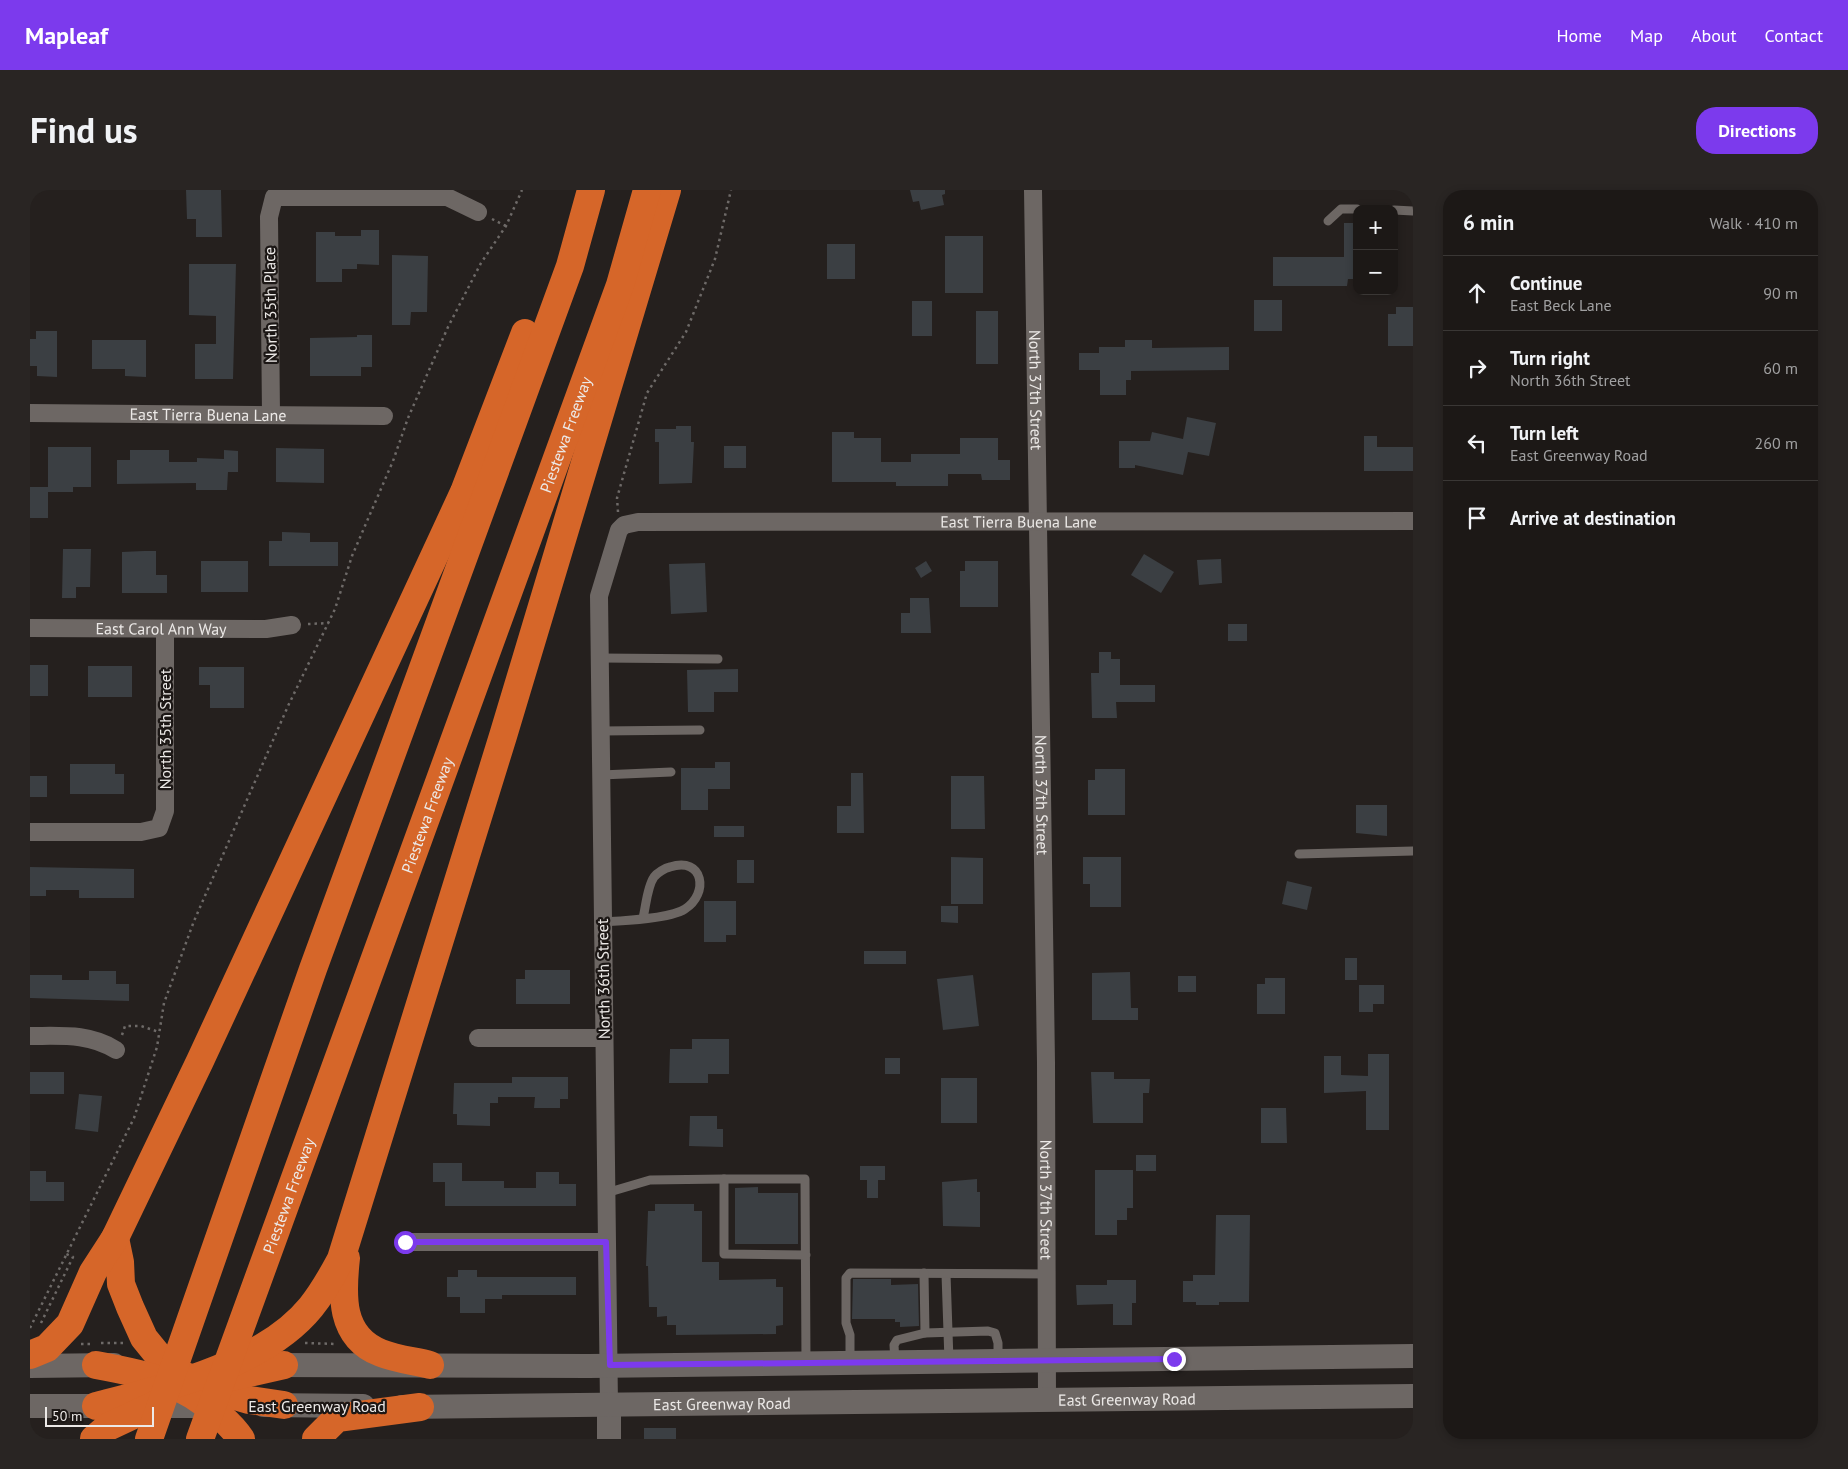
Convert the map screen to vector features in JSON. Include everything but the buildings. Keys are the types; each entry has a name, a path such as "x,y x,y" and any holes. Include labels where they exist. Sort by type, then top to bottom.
{"highway":[{"path":"34,1343 47,1348 70,1324 93,1272 115,1238 200,1061 464,492 581,190"},
{"path":"149,1439 320,951 570,266 591,190"},
{"name":"Piestewa Freeway","path":"200,1439 620,285 647,190"},
{"path":"97,1425 188,1384 269,1344 295,1336 310,1309 327,1285 349,1239 667,190"},
{"path":"115,1238 120,1262 121,1284 144,1338 241,1438"},
{"path":"349,1239 343,1288 347,1319 363,1341 379,1352 430,1365"},
{"path":"96,1365 148,1374 249,1400 284,1405"},
{"path":"97,1425 153,1406 188,1384 284,1365"},
{"path":"316,1439 337,1418 420,1407"}],"main road":[{"path":"225,1365 806,1364 1413,1356"},
{"path":"30,1366 96,1365"},
{"name":"East Greenway Road","path":"284,1405 420,1407 1413,1396"},
{"name":"North 36th Street","path":"609,1405 610,1439"},
{"path":"30,1406 97,1425"}],"street":[{"name":"North 37th Street","path":"1033,190 1046,1063 1047,1400"},
{"name":"North 35th Place","path":"271,415 269,217 274,197 447,197 478,212"},
{"name":"East Tierra Buena Lane","path":"30,413 384,416"},
{"name":"East Tierra Buena Lane","path":"624,525 638,522 1413,521"},
{"name":"North 36th Street","path":"609,1405 599,596 614,539 624,525"},
{"name":"East Carol Ann Way","path":"30,628 266,629 292,625"},
{"name":"North 35th Street","path":"30,832 141,832 159,828 165,811 165,629"},
{"path":"30,1036 80,1036 101,1041 116,1050"},
{"path":"478,1038 604,1038"},
{"path":"405,1242 606,1242"}],"lane":[{"path":"1328,221 1341,209 1353,209"},
{"path":"1398,210 1413,211"},
{"path":"600,658 718,659"},
{"path":"600,731 700,730"},
{"path":"601,775 671,772"},
{"path":"1299,854 1413,852"},
{"path":"602,922 643,918 671,914 686,909 697,895 700,883 698,873 692,866 680,864 666,868 654,877 643,918"},
{"path":"724,1179 724,1254 806,1256"},
{"path":"606,1193 650,1180 805,1179 806,1364"},
{"path":"850,1363 850,1335 846,1323 846,1278 850,1272 1046,1274"},
{"path":"924,1273 925,1333"},
{"path":"946,1274 949,1362"},
{"path":"895,1362 894,1345 897,1340 925,1333 995,1333 998,1343 998,1362"}],"path":[{"path":"30,1328 134,1118 157,1047 164,1003 194,921 284,715 328,624 352,556 408,418 456,311 481,263 506,226 522,190"},
{"path":"624,525 616,507 617,498 647,393 686,332 715,259 732,190"},
{"path":"292,625 328,624"},
{"path":"116,1050 125,1026 141,1026 159,1032"},
{"path":"34,1343 73,1257 66,1254"},
{"path":"295,1336 358,1344 363,1341"}],"route":[{"path":"405,1242 606,1242 610,1365 1174,1359"}]}
